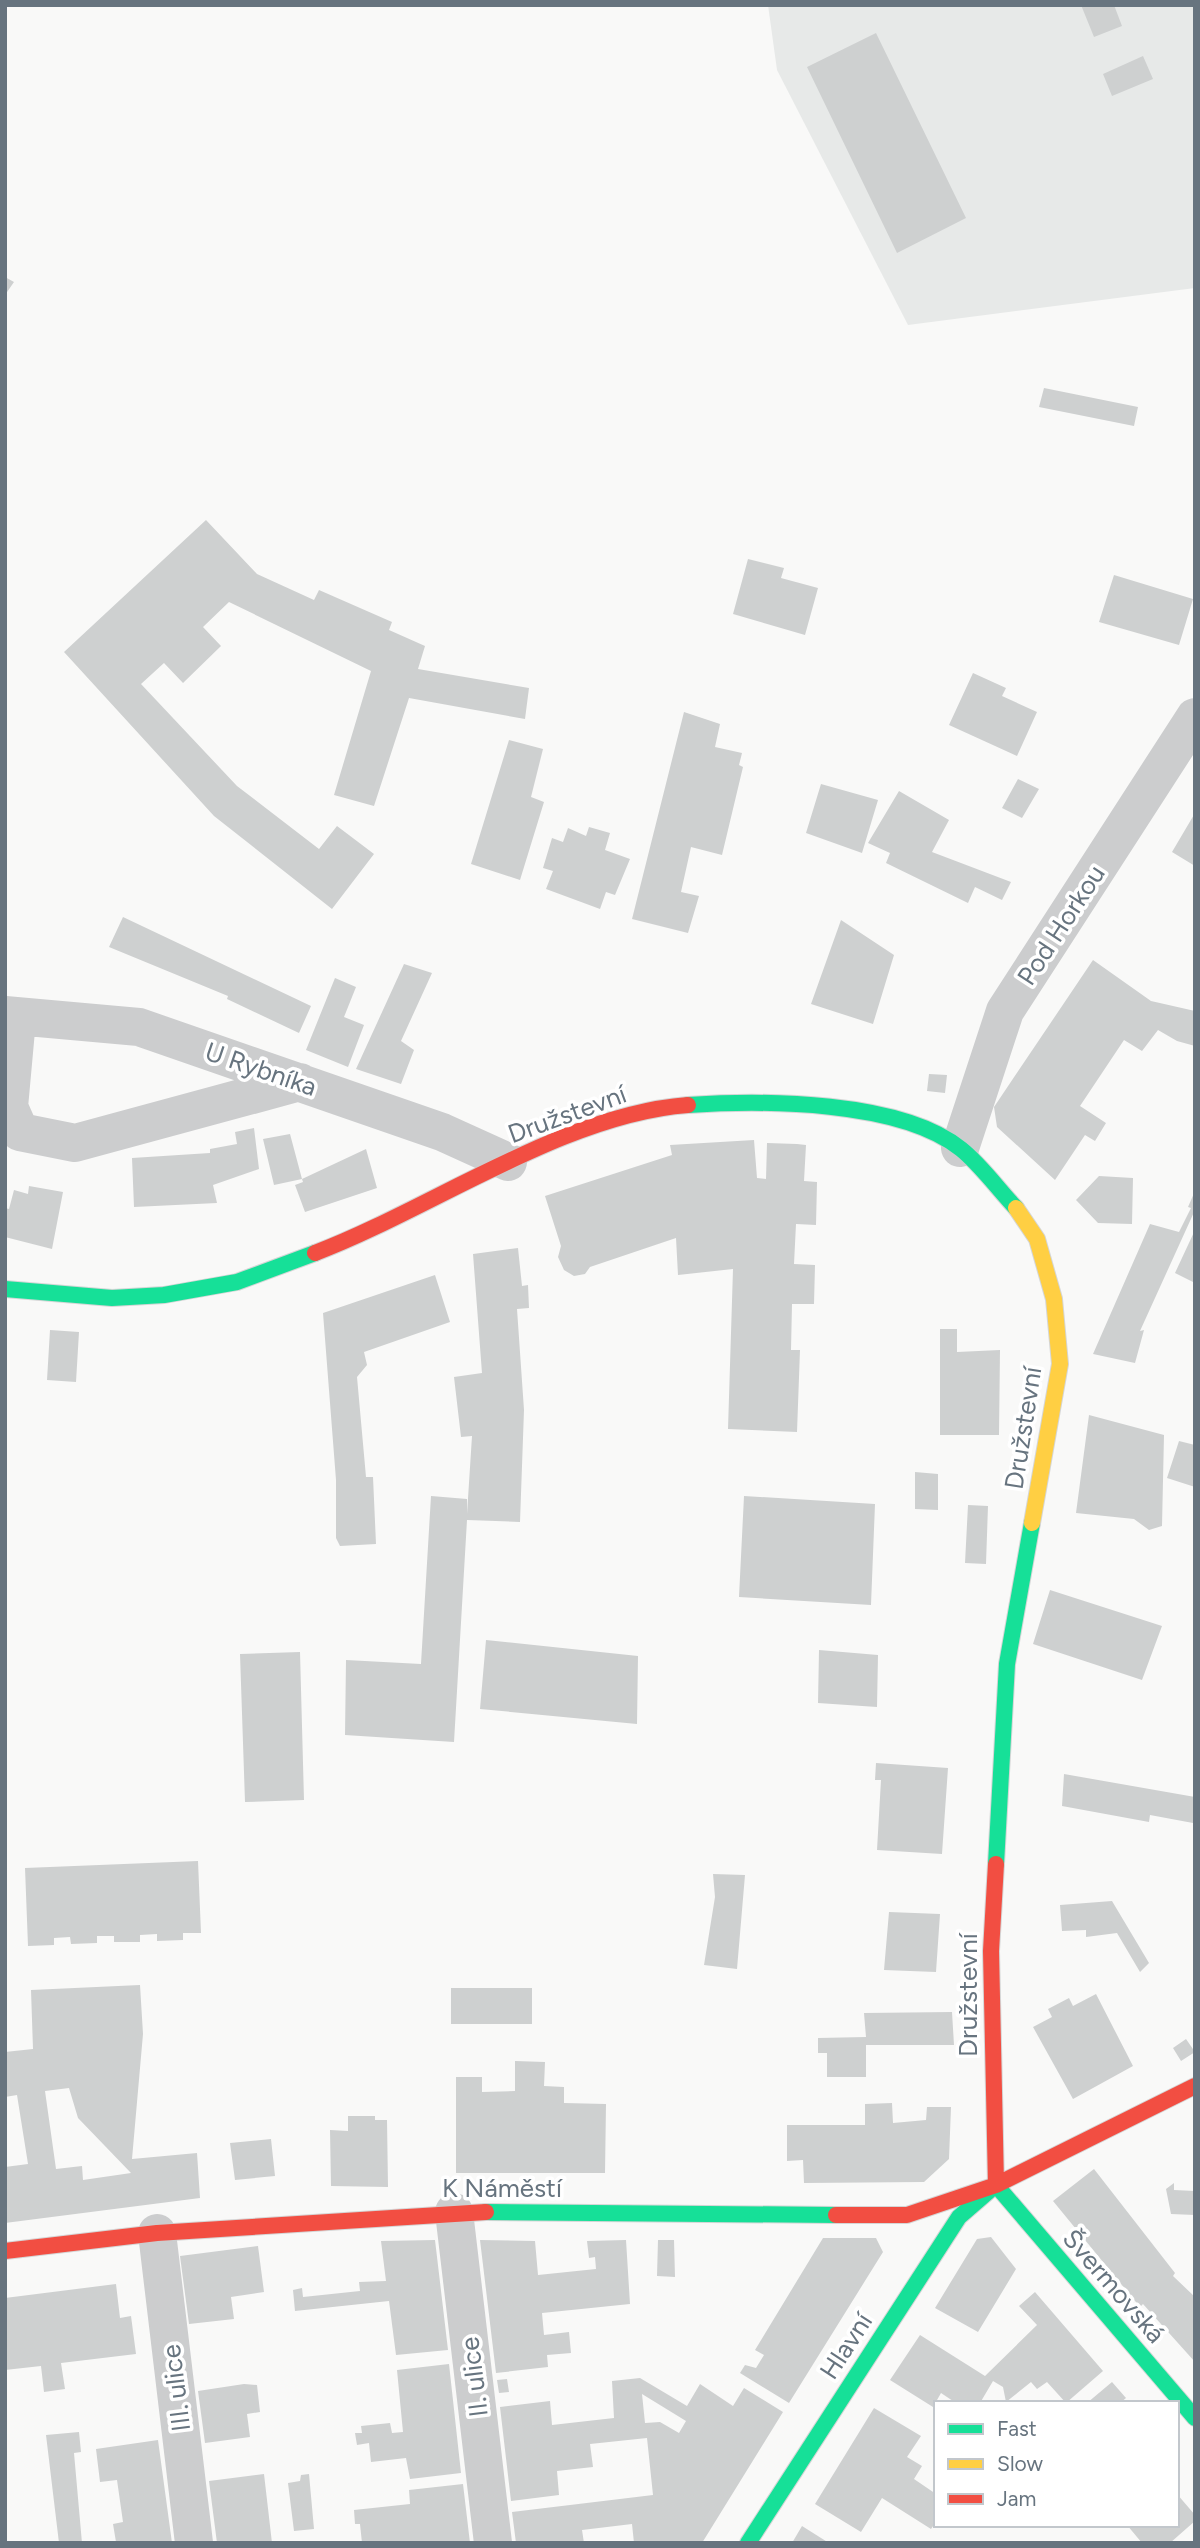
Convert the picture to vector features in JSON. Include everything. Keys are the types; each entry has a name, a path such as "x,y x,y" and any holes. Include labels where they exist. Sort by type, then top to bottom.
{"main road":[{"name":"Družstevní","path":"5,1289 112,1298 164,1295 237,1282 325,1249 508,1162 592,1127 646,1111 739,1102 833,1107 912,1123 960,1148 1022,1214 1037,1239 1054,1298 1059,1364 1007,1664 991,1951 996,2185"},
{"path":"996,2185 1195,2086"},
{"name":"K Náměstí","path":"5,2251 158,2233 454,2212 907,2215 996,2185"},
{"name":"Švermovská","path":"996,2185 1195,2418"},
{"name":"Hlavní","path":"748,2543 958,2217 996,2185"}],"street":[{"name":"Pod Horkou","path":"960,1148 1005,1011 1195,717"},
{"name":"U Rybníka","path":"11,1017 139,1027 442,1132 508,1162"},
{"path":"11,1017 9,1107 20,1132 75,1143 300,1083"},
{"name":"II. ulice","path":"454,2212 493,2543"},
{"name":"III. ulice","path":"158,2233 194,2543"}],"shaded area":[{"path":"768,5 1195,5 1195,288 908,325 777,70"}],"building":[{"path":"1081,5 1114,5 1122,26 1094,37"},
{"path":"876,33 966,218 897,253 807,67"},
{"path":"1143,56 1153,79 1112,96 1103,74"},
{"path":"5,277 14,282 5,295"},
{"path":"1044,388 1138,407 1134,426 1039,407"},
{"path":"206,520 257,574 314,600 319,590 392,622 389,630 425,646 418,669 529,688 525,719 409,698 374,806 334,795 371,671 229,602 203,627 221,646 183,683 164,663 141,684 237,786 319,849 337,826 374,854 332,909 214,816 64,652"},
{"path":"748,559 784,568 781,578 818,588 805,635 733,614"},
{"path":"1114,575 1193,599 1179,645 1099,622"},
{"path":"973,673 1006,688 1002,696 1037,712 1017,756 949,725"},
{"path":"684,712 720,724 715,747 742,753 739,765 743,767 722,855 691,847 681,892 699,896 688,933 632,919"},
{"path":"509,740 543,749 531,797 544,802 520,880 471,864"},
{"path":"1018,779 1039,789 1022,818 1002,808"},
{"path":"821,784 878,800 862,853 806,833"},
{"path":"899,791 949,820 932,852 1011,882 1002,900 975,887 968,903 886,863 890,853 868,843"},
{"path":"1195,813 1195,866 1172,852"},
{"path":"589,827 610,833 605,850 630,859 615,895 606,892 600,909 546,889 553,871 543,868 552,838 563,842 568,828 586,836"},
{"path":"123,917 311,1006 299,1033 227,999 228,996 109,947"},
{"path":"841,920 894,955 873,1024 811,1004"},
{"path":"1093,960 1151,1001 1195,1011 1195,1046 1177,1041 1158,1030 1142,1051 1124,1040 1080,1106 1106,1123 1095,1141 1085,1135 1055,1180 997,1127 994,1107"},
{"path":"404,964 432,973 401,1041 414,1050 401,1084 356,1069"},
{"path":"335,978 356,987 344,1017 364,1025 348,1067 306,1050"},
{"path":"929,1074 947,1075 945,1093 927,1091"},
{"path":"254,1128 259,1169 213,1185 217,1203 134,1207 132,1158 210,1153 210,1149 237,1144 235,1132"},
{"path":"290,1134 302,1179 274,1185 263,1139"},
{"path":"754,1140 757,1178 766,1179 767,1143 797,1144 806,1145 804,1181 817,1182 816,1225 796,1224 794,1264 815,1265 814,1304 792,1304 791,1350 800,1350 797,1432 728,1429 733,1269 678,1275 676,1238 590,1267 585,1274 574,1276 564,1270 558,1257 561,1246 545,1196 672,1155 670,1145"},
{"path":"366,1149 377,1188 305,1212 295,1185 303,1182 302,1179"},
{"path":"1099,1176 1133,1178 1132,1224 1098,1223 1076,1200"},
{"path":"29,1186 63,1192 52,1249 5,1237 5,1208 9,1209 14,1190 28,1194"},
{"path":"1195,1191 1195,1210 1140,1331 1144,1330 1135,1363 1093,1354 1150,1224 1179,1232 1191,1208 1188,1207"},
{"path":"1195,1230 1195,1283 1175,1273"},
{"path":"518,1248 522,1286 528,1285 529,1308 517,1309 524,1410 520,1522 467,1520 454,1742 345,1735 346,1660 421,1664 431,1496 467,1499 467,1514 472,1436 461,1437 454,1377 482,1373 473,1254"},
{"path":"435,1275 450,1322 364,1352 367,1365 357,1377 366,1477 373,1477 376,1544 340,1546 336,1538 336,1480 323,1313"},
{"path":"940,1329 957,1329 957,1352 1000,1350 999,1435 940,1435"},
{"path":"50,1330 79,1332 76,1382 47,1380"},
{"path":"1089,1415 1164,1435 1162,1526 1149,1530 1134,1519 1076,1513"},
{"path":"1179,1441 1195,1445 1195,1487 1167,1478"},
{"path":"915,1472 938,1474 938,1510 915,1509"},
{"path":"744,1496 875,1504 871,1605 739,1597"},
{"path":"968,1505 988,1506 986,1564 965,1563"},
{"path":"1050,1590 1162,1626 1142,1680 1033,1644"},
{"path":"486,1640 638,1656 637,1724 480,1709"},
{"path":"819,1650 878,1655 877,1707 818,1703"},
{"path":"300,1652 304,1800 245,1802 240,1654"},
{"path":"876,1763 948,1768 942,1854 877,1850 881,1780 875,1780"},
{"path":"1064,1774 1195,1797 1193,1823 1150,1815 1149,1822 1062,1806"},
{"path":"198,1861 201,1933 183,1933 183,1940 157,1941 157,1934 140,1935 140,1942 114,1942 114,1936 97,1936 97,1943 71,1944 70,1937 54,1938 54,1945 28,1946 25,1868"},
{"path":"713,1874 745,1875 737,1969 704,1965 715,1897"},
{"path":"1112,1901 1149,1963 1140,1972 1117,1933 1086,1937 1086,1930 1062,1931 1060,1905"},
{"path":"889,1912 940,1914 936,1972 884,1970"},
{"path":"140,1985 143,2034 132,2159 197,2153 200,2198 5,2223 5,2167 28,2164 17,2095 5,2097 5,2052 33,2049 31,1990","holes":["69,2088 78,2118 131,2173 83,2180 82,2166 56,2169 45,2091"]},
{"path":"451,1988 532,1988 532,2024 451,2024"},
{"path":"1096,1994 1133,2066 1073,2099 1033,2027 1052,2017 1048,2009 1069,1998 1073,2006"},
{"path":"952,2012 954,2045 866,2045 866,2077 827,2077 827,2053 818,2053 818,2038 866,2037 864,2013"},
{"path":"1186,2039 1195,2052 1181,2061 1173,2048"},
{"path":"515,2061 545,2062 544,2086 564,2087 564,2103 606,2104 605,2173 456,2173 456,2077 482,2077 482,2092 515,2091"},
{"path":"892,2103 893,2123 926,2120 927,2107 951,2107 949,2159 924,2182 804,2183 803,2160 787,2161 787,2125 865,2125 865,2104"},
{"path":"348,2116 375,2116 375,2120 387,2120 388,2187 331,2186 330,2130 348,2131"},
{"path":"271,2139 275,2176 235,2180 230,2143"},
{"path":"1094,2169 1175,2273 1173,2276 1195,2297 1195,2362 1143,2304 1140,2307 1053,2201"},
{"path":"1174,2183 1174,2190 1195,2191 1195,2215 1171,2214 1166,2189"},
{"path":"991,2237 1016,2269 978,2332 935,2308 977,2239"},
{"path":"823,2238 876,2238 883,2252 789,2403 740,2373 745,2365 756,2368 764,2355 755,2350"},
{"path":"435,2240 448,2350 396,2355 389,2301 295,2311 293,2290 302,2288 303,2297 360,2291 359,2282 386,2281 381,2241"},
{"path":"480,2240 535,2241 538,2275 596,2269 595,2257 589,2258 587,2241 626,2240 630,2304 542,2313 544,2335 569,2332 571,2353 547,2355 548,2367 496,2373"},
{"path":"658,2240 674,2240 675,2277 657,2276"},
{"path":"258,2246 264,2292 231,2297 234,2319 189,2324 180,2256"},
{"path":"116,2284 120,2318 131,2316 136,2354 61,2363 65,2389 44,2392 41,2366 5,2370 5,2298"},
{"path":"1035,2292 1103,2371 1068,2401 1064,2401 1047,2382 1037,2389 1031,2382 1006,2401 1003,2387 993,2381 981,2401 953,2401 941,2393 934,2401 933,2407 890,2380 920,2335 985,2376 1037,2325 1019,2306"},
{"path":"449,2364 461,2473 410,2479 406,2458 371,2462 369,2443 357,2445 355,2433 362,2433 361,2426 390,2423 392,2433 403,2432 397,2370"},
{"path":"640,2378 687,2406 700,2384 733,2406 744,2388 783,2412 702,2543 634,2543 632,2524 582,2530 584,2543 516,2543 512,2512 653,2495 647,2438 590,2444 593,2467 557,2471 559,2495 511,2501 500,2407 550,2401 552,2425 614,2418 612,2381","holes":["642,2394 686,2421 679,2433 660,2422 645,2423"]},
{"path":"507,2379 509,2392 499,2393 497,2380"},
{"path":"1112,2382 1126,2398 1122,2401 1089,2401"},
{"path":"244,2384 257,2385 260,2412 247,2414 250,2437 205,2443 198,2391"},
{"path":"874,2408 921,2436 907,2457 922,2466 914,2479 934,2493 934,2525 931,2529 882,2498 861,2532 815,2504"},
{"path":"79,2432 81,2452 74,2453 82,2543 59,2543 46,2435"},
{"path":"158,2440 172,2543 116,2542 113,2524 123,2522 117,2480 100,2482 96,2449"},
{"path":"264,2474 272,2543 217,2543 209,2481"},
{"path":"309,2474 314,2529 294,2531 288,2483 300,2481 301,2475"},
{"path":"463,2484 470,2543 362,2543 360,2524 355,2524 354,2510 410,2504 409,2490"},
{"path":"1179,2496 1195,2515 1195,2521 1170,2543 1142,2543 1129,2527 1179,2527"},
{"path":"802,2526 829,2543 792,2543"}],"traffic: fast":[{"path":"688,1105 791,1104 868,1112 903,1121 935,1133 961,1149 1016,1208"},
{"path":"5,1289 112,1298 164,1295 237,1282 315,1253"},
{"path":"996,1864 1007,1664 1032,1523"},
{"path":"996,2185 1195,2418"},
{"path":"748,2543 959,2217 989,2191"},
{"path":"486,2212 836,2215"}],"traffic: slow":[{"path":"1016,1208 1037,1239 1054,1299 1060,1364 1032,1523"}],"traffic: jam":[{"path":"315,1253 405,1213 546,1144 641,1112 688,1105"},
{"path":"996,1864 991,1951 996,2185"},
{"path":"836,2215 907,2215 996,2185 1195,2086"},
{"path":"5,2251 157,2233 486,2212"}]}
